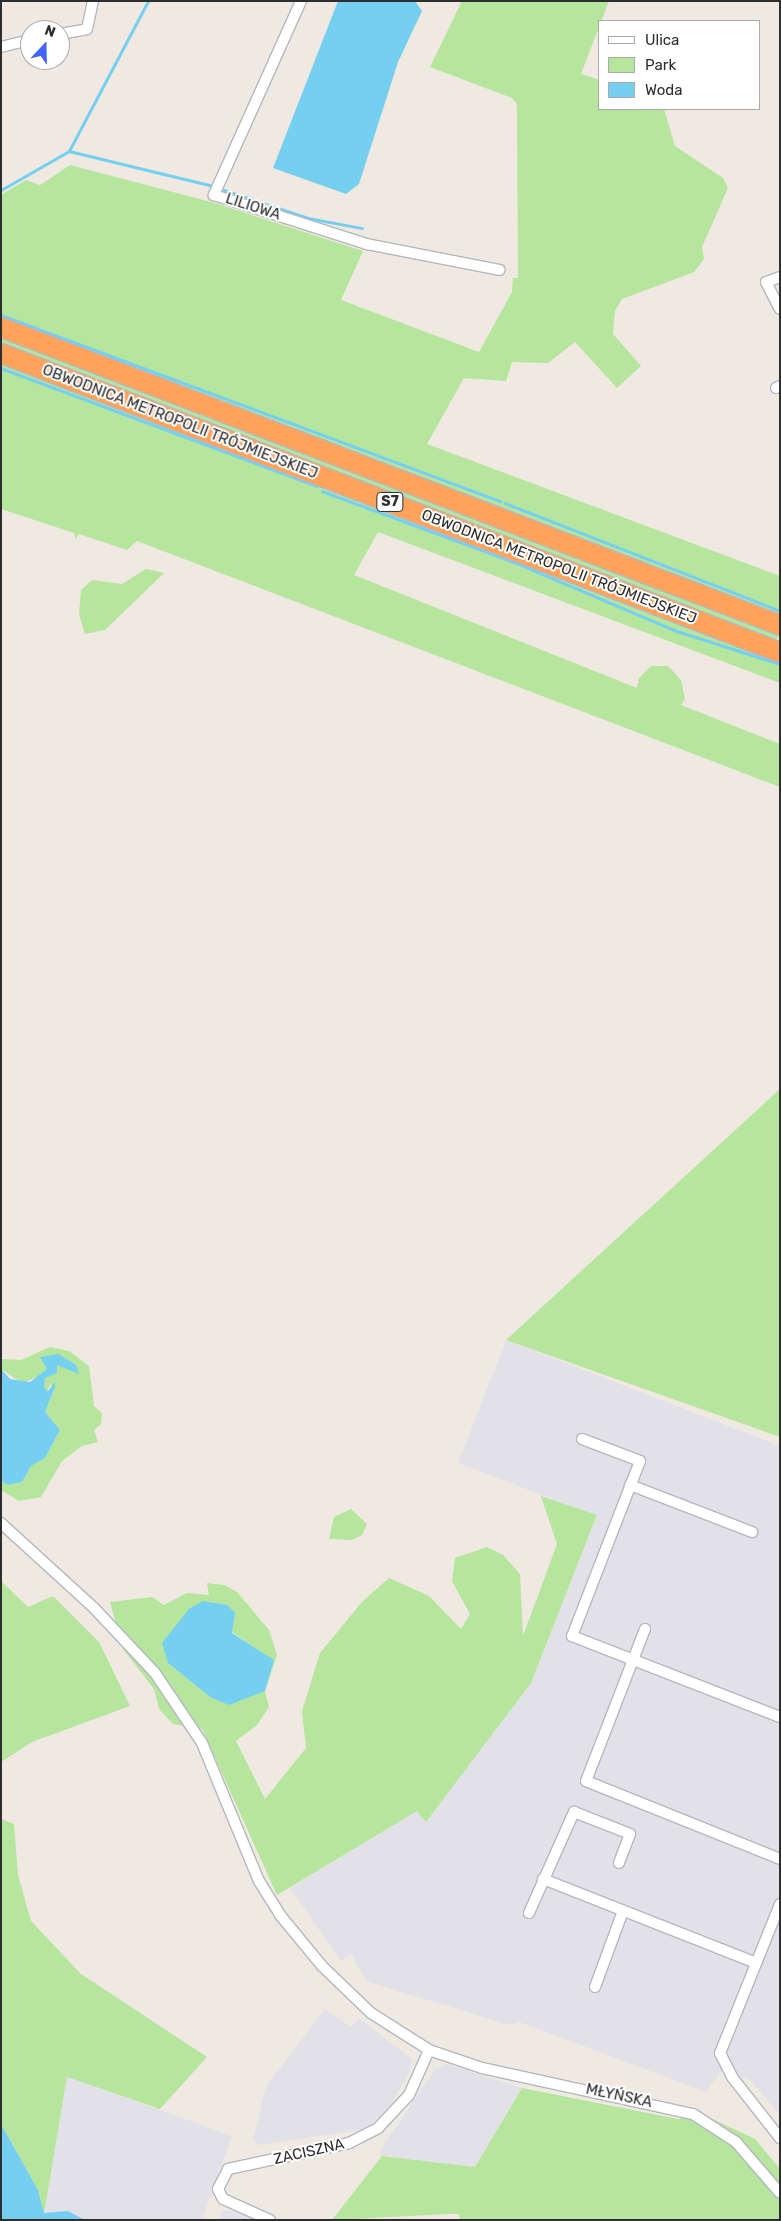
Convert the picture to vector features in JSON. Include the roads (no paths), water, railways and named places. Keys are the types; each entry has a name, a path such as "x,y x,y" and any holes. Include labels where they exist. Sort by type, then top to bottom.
{"highway":[{"name":"OBWODNICA METROPOLII TRÓJMIEJSKIEJ","path":"1,326 780,625"},
{"name":"OBWODNICA METROPOLII TRÓJMIEJSKIEJ","path":"1,353 780,652"}],"street":[{"path":"70,32 86,28 93,1"},
{"name":"LILIOWA","path":"301,1 214,195 367,244 499,270"},
{"path":"1,46 20,42"},
{"path":"780,277 766,282 780,310"},
{"path":"582,1439 640,1461 572,1636 780,1717"},
{"path":"630,1485 752,1532"},
{"name":"MŁYŃSKA","path":"1,1523 94,1608 155,1673 186,1715 259,1881 280,1915 322,1966 371,2013 429,2050 482,2068 693,2114 736,2142 780,2193"},
{"path":"645,1630 586,1781 780,1859"},
{"path":"529,1913 574,1812 630,1834 618,1863"},
{"path":"543,1879 756,1962"},
{"path":"780,1904 720,2053 780,2138"},
{"path":"595,1987 624,1911"},
{"name":"ZACISZNA","path":"270,2220 223,2199 218,2189 228,2169 349,2143 378,2128 409,2095 429,2050"}],"water":[{"path":"338,1 415,1 422,11 398,62 359,184 346,194 273,168"},
{"path":"58,1354 76,1365 79,1374 57,1365 57,1373 45,1378 44,1388 48,1391 55,1382 55,1387 45,1412 60,1430 45,1458 31,1466 22,1482 8,1485 1,1481 1,1369 10,1379 30,1382 47,1369 40,1357"},
{"path":"203,1601 227,1605 235,1613 232,1633 274,1660 265,1691 229,1705 210,1697 168,1663 162,1643 189,1609"},
{"path":"1,2124 38,2190 44,2213 68,2211 85,2220 1,2220"}],"waterway":[{"path":"69,151 148,1"},
{"path":"1,190 69,151 210,185"},
{"path":"224,190 308,218 362,228"},
{"path":"1,315 500,501"},
{"path":"1,368 317,486"},
{"path":"322,491 514,562 674,630 780,664"},
{"path":"505,503 780,611"}]}
